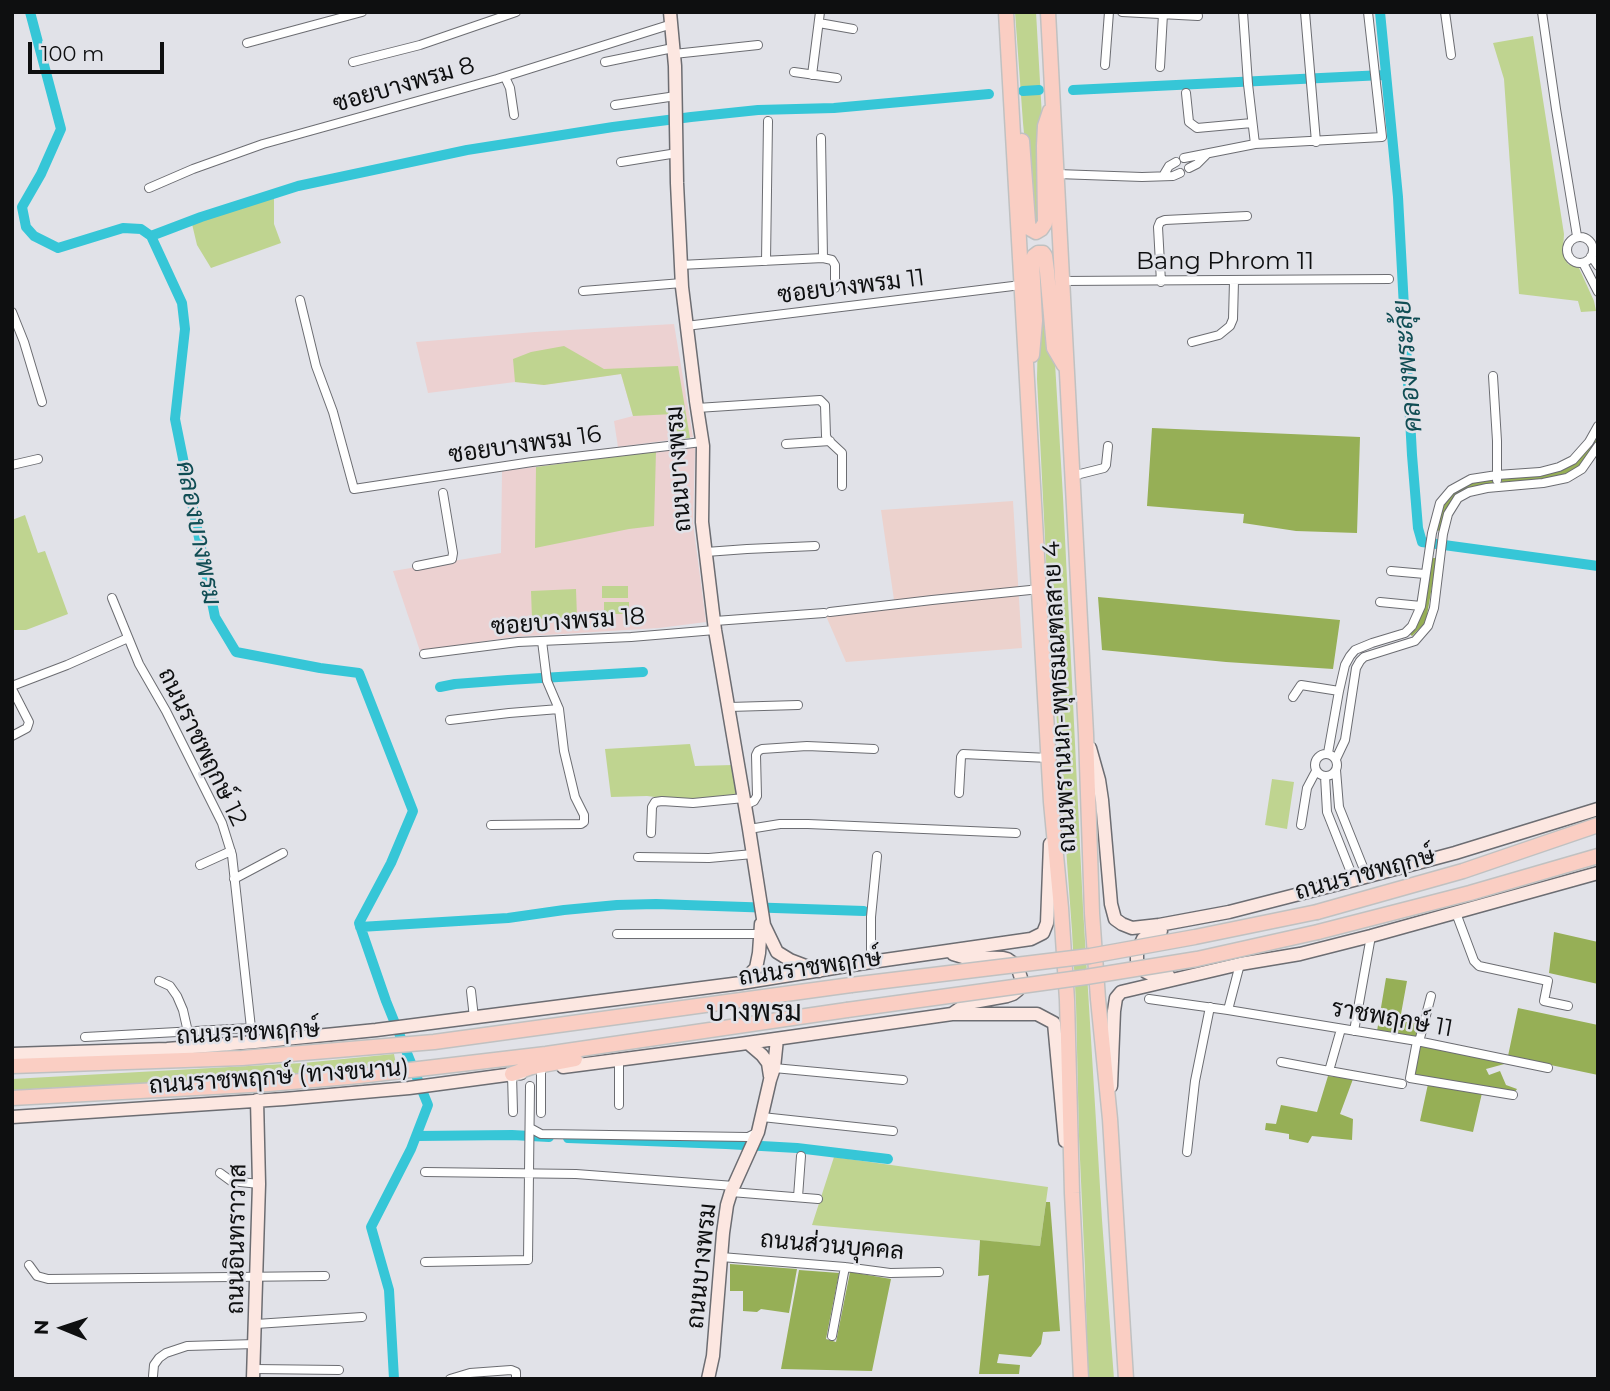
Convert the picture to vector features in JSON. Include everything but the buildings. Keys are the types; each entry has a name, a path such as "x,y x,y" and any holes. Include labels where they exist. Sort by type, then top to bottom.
{"main road":[{"name":"ถนนพรานนก-พุทธมณฑลสาย 4","path":"1006,12 1051,802 1067,1000 1072,1193 1081,1379"},
{"name":"ถนนพรานนก-พุทธมณฑลสาย 4","path":"1048,12 1086,734 1092,913 1110,1119 1126,1379"},
{"name":"ถนนบางพรม","path":"671,18 677,118 680,265 702,442 702,522 715,626 761,911 769,939 777,952 819,971"},
{"path":"1011,113 1022,143 1029,228 1036,232 1045,223 1045,126 1053,99"},
{"path":"1026,373 1034,341 1032,261 1038,253 1045,256 1054,348 1066,368"},
{"name":"ถนนราชพฤกษ์","path":"1086,734 1099,780 1111,904 1115,919 1132,928 1229,912 1360,879 1598,809"},
{"name":"ถนนราชพฤกษ์","path":"547,1009 1031,939 1043,933 1046,928 1051,802"},
{"name":"ถนนราชพฤกษ์","path":"12,1066 242,1058 434,1042 851,985 1090,956 1317,912 1463,871 1598,825"},
{"name":"ถนนราชพฤกษ์","path":"12,1098 268,1084 441,1067 1111,973 1197,959 1318,932 1470,893 1598,856"},
{"path":"1229,912 1149,935 1138,945 1136,953 1140,967 1152,975 1160,976 1300,954 1598,873"},
{"name":"ถนนบางพรม","path":"741,983 756,968 760,953 761,911"},
{"path":"946,952 963,957 1007,959 1017,966 1021,978 1013,994 968,1003 952,1014"},
{"path":"1110,1119 1116,998 1121,992 1237,965"},
{"name":"ถนนราชพฤกษ์ (ทางขนาน)","path":"12,1054 167,1049 255,1042 547,1009"},
{"path":"544,1070 952,1014 1037,1014 1054,1023 1072,1193"},
{"name":"ถนนบางพรม","path":"708,1379 713,1356 723,1233 732,1189 762,1118 778,1039"},
{"path":"512,1074 532,1067 617,1051 632,1040"},
{"path":"748,1043 762,1055 772,1074"},
{"name":"ถนนราชพฤกษ์ (ทางขนาน)","path":"12,1117 409,1088 544,1070"},
{"name":"ถนนอินทราวาส","path":"254,1374 259,1184 257,1100"}],"street":[{"path":"247,43 362,12"},
{"path":"353,62 421,45 516,12"},
{"path":"812,75 820,12"},
{"path":"1105,65 1108,12"},
{"path":"1122,12 1198,16"},
{"path":"1243,12 1255,144"},
{"path":"1305,12 1316,142"},
{"path":"1163,176 1169,166 1180,160 1255,144 1382,137 1368,12"},
{"path":"1445,12 1451,55"},
{"path":"1542,12 1577,236"},
{"path":"1160,67 1163,15"},
{"name":"ซอยบางพรม 8","path":"149,188 263,144 505,77 671,18"},
{"path":"819,23 853,29"},
{"path":"605,62 674,51 758,45"},
{"path":"794,72 837,78"},
{"path":"505,77 510,88 514,115"},
{"path":"1186,93 1189,122 1197,128 1252,123"},
{"path":"615,105 676,96"},
{"path":"766,261 768,121"},
{"path":"821,138 823,258"},
{"path":"621,162 677,153"},
{"path":"1189,168 1207,155"},
{"path":"1057,174 1142,177 1174,176 1180,173"},
{"path":"1161,282 1160,222 1247,216"},
{"path":"1577,236 1595,242 1589,260 1583,263 1573,261 1566,253 1568,243 1577,236"},
{"path":"1591,256 1598,266"},
{"path":"680,265 823,258 832,260 835,265 835,288"},
{"path":"1583,263 1598,292"},
{"name":"Bang Phrom 11","path":"1062,281 1389,279"},
{"path":"1192,342 1219,335 1230,326 1233,319 1234,281"},
{"path":"583,291 682,282"},
{"name":"ซอยบางพรม 11","path":"687,326 1021,285"},
{"name":"ซอยบางพรม 16","path":"300,300 316,366 333,412 354,489 532,462 702,442"},
{"path":"12,312 42,402"},
{"path":"1493,376 1497,486"},
{"path":"697,408 820,400 825,405 826,436 842,453 842,486"},
{"path":"1360,879 1339,807 1332,756 1339,691 1345,665 1355,650 1405,633 1412,626 1420,606 1431,535 1440,503 1451,490 1471,479 1540,472 1559,467 1573,460 1589,442 1598,426"},
{"path":"786,444 830,441"},
{"path":"1072,476 1104,468 1108,446"},
{"path":"1332,756 1345,740 1356,668 1364,657 1415,641 1428,626 1434,608 1443,535 1448,514 1458,498 1469,492 1497,486 1543,483 1567,478 1582,469 1598,446"},
{"path":"12,465 38,459"},
{"path":"417,566 452,559 440,477"},
{"path":"1431,535 1443,535"},
{"path":"706,552 814,546"},
{"path":"1429,551 1441,554"},
{"path":"1391,570 1425,573"},
{"name":"ซอยบางพรม 18","path":"424,654 518,642 631,637 1040,589"},
{"name":"ถนนราชพฤกษ์ 12","path":"112,598 139,664 166,711 222,823 230,851 251,1028 255,1042"},
{"path":"1380,602 1420,606"},
{"path":"12,736 27,728 29,722 12,688 128,638"},
{"path":"491,825 584,822 564,751 559,709 547,678 542,641"},
{"path":"1342,677 1355,678"},
{"path":"1293,697 1301,685 1339,691"},
{"path":"729,708 798,705"},
{"path":"450,720 559,709"},
{"path":"651,833 652,807 655,802 754,800 757,796 756,755 762,749 807,746 874,748"},
{"path":"959,793 963,754 1049,758"},
{"path":"1332,756 1320,755 1315,759 1314,765 1316,771 1325,776 1332,775 1336,770"},
{"path":"1301,825 1307,788 1316,771"},
{"path":"1325,776 1327,812 1360,879"},
{"path":"749,829 780,824 808,824 1016,833"},
{"path":"200,865 230,851"},
{"path":"234,879 283,853"},
{"path":"638,857 709,858 753,854"},
{"path":"871,962 877,856"},
{"path":"1456,913 1474,961 1479,966 1548,981 1544,1001 1568,1006"},
{"path":"617,934 761,934"},
{"path":"1354,1031 1371,936"},
{"path":"1228,1010 1237,965"},
{"path":"159,981 170,986 177,996 188,1032"},
{"path":"471,991 474,1018"},
{"path":"1431,996 1410,1078 1513,1095"},
{"name":"ราชพฤกษ์ 11","path":"1149,999 1418,1042 1548,1068"},
{"path":"1187,1152 1195,1081 1210,1007"},
{"path":"85,1037 251,1028"},
{"path":"1329,1071 1341,1029"},
{"path":"619,1060 619,1105"},
{"path":"1281,1062 1402,1084"},
{"path":"541,1114 544,1070"},
{"path":"512,1074 513,1112"},
{"path":"772,1074 903,1080"},
{"path":"425,1262 528,1260 530,1086"},
{"path":"762,1118 893,1132"},
{"path":"530,1132 748,1137 757,1134"},
{"path":"798,1197 801,1156"},
{"path":"425,1172 590,1175 818,1199"},
{"path":"220,1173 237,1182 259,1184"},
{"name":"ถนนส่วนบุคคล","path":"721,1256 890,1273 939,1272"},
{"path":"29,1265 37,1276 48,1279 326,1276"},
{"path":"832,1336 845,1267"},
{"path":"256,1324 362,1318"},
{"path":"153,1376 154,1365 159,1358 187,1346 255,1344"},
{"path":"254,1374 339,1370"},
{"path":"450,1379 470,1373 511,1370 516,1372 516,1379"}],"shaded area":[{"path":"674,324 693,437 618,447 614,421 633,416 621,374 544,385 515,382 428,393 416,342 535,332"},
{"path":"695,448 693,523 706,622 659,628 512,637 420,651 393,571 501,553 502,471"},
{"path":"1013,501 1022,648 846,662 826,616 838,614 837,608 894,600 881,510"}],"green space":[{"path":"1015,12 1036,12 1042,117 1039,225 1035,224 1032,214"},
{"path":"1533,36 1564,234 1565,259 1568,264 1579,268 1596,311 1581,312 1578,301 1519,294 1504,79 1493,43"},
{"path":"274,195 274,224 281,243 211,268 197,245 192,224"},
{"path":"1040,262 1055,363 1083,908 1114,1379 1088,1379 1076,1003 1048,598 1037,379 1036,273"},
{"path":"564,346 604,369 678,366 690,438 678,439 674,414 633,416 621,374 544,385 515,382 513,359 531,352"},
{"path":"1152,428 1360,437 1357,533 1296,531 1243,523 1244,514 1147,506"},
{"path":"1598,431 1598,443 1585,461 1572,471 1548,480 1502,483 1502,477 1555,472 1573,463"},
{"path":"656,451 654,526 535,548 536,467"},
{"path":"1493,478 1493,484 1469,489 1440,531 1435,530 1441,506 1448,496 1465,483"},
{"path":"25,515 38,553 45,551 68,614 26,630 12,630 12,520"},
{"path":"1431,558 1437,558 1427,615 1424,624 1412,636 1409,633 1420,619 1424,608"},
{"path":"602,586 628,586 628,598 602,598"},
{"path":"576,589 577,617 532,619 531,591"},
{"path":"1098,597 1340,620 1333,669 1102,650"},
{"path":"604,602 629,602 629,614 604,614"},
{"path":"690,744 695,766 733,765 737,796 689,801 647,796 611,797 605,749"},
{"path":"1272,779 1294,782 1287,829 1265,825"},
{"path":"1554,932 1598,942 1598,984 1549,973"},
{"path":"1386,978 1407,981 1401,1014 1421,1021 1416,1037 1377,1031"},
{"path":"1518,1008 1598,1025 1598,1075 1508,1056"},
{"path":"1419,1045 1508,1063 1486,1069 1489,1075 1500,1071 1506,1085 1517,1089 1513,1095 1414,1075"},
{"path":"394,1054 396,1064 244,1078 12,1090 12,1079 303,1063"},
{"path":"1328,1076 1353,1079 1340,1114 1353,1119 1352,1140 1312,1136 1308,1143 1289,1139 1289,1134 1265,1130 1266,1123 1276,1124 1281,1105 1317,1112"},
{"path":"1428,1084 1482,1093 1473,1132 1420,1121"},
{"path":"834,1157 1048,1187 1040,1246 812,1225"},
{"path":"1046,1202 1050,1202 1060,1331 1043,1332 1041,1344 1031,1357 999,1354 997,1363 1020,1365 1019,1374 979,1374 989,1275 978,1276 980,1240 1040,1246"},
{"path":"730,1264 797,1269 789,1313 761,1309 757,1312 743,1311 743,1291 730,1291"},
{"path":"799,1270 839,1273 826,1339 836,1342 850,1272 891,1279 872,1371 781,1369"}],"waterway":[{"name":"คลองบางพรม","path":"30,12 61,129 41,174 22,207 26,227 34,236 58,248 123,228 141,229 151,236 182,303 185,329 175,419 215,617 236,652 359,673 413,811 391,863 359,923 386,1001 428,1105 411,1149 371,1227 389,1290 394,1379"},
{"name":"คลองพระลุ้ย","path":"1380,12 1398,197 1412,455 1418,528 1422,542 1598,566"},
{"path":"1073,90 1383,75"},
{"path":"1023,91 1039,90"},
{"path":"151,236 298,186 467,150 691,117 989,94"},
{"path":"440,687 643,672"},
{"path":"360,927 508,918 617,905 864,911"},
{"path":"417,1136 549,1137"},
{"path":"568,1138 797,1148 888,1159"}],"district":[{"name":"บางพรม","path":"754,1013"}]}
